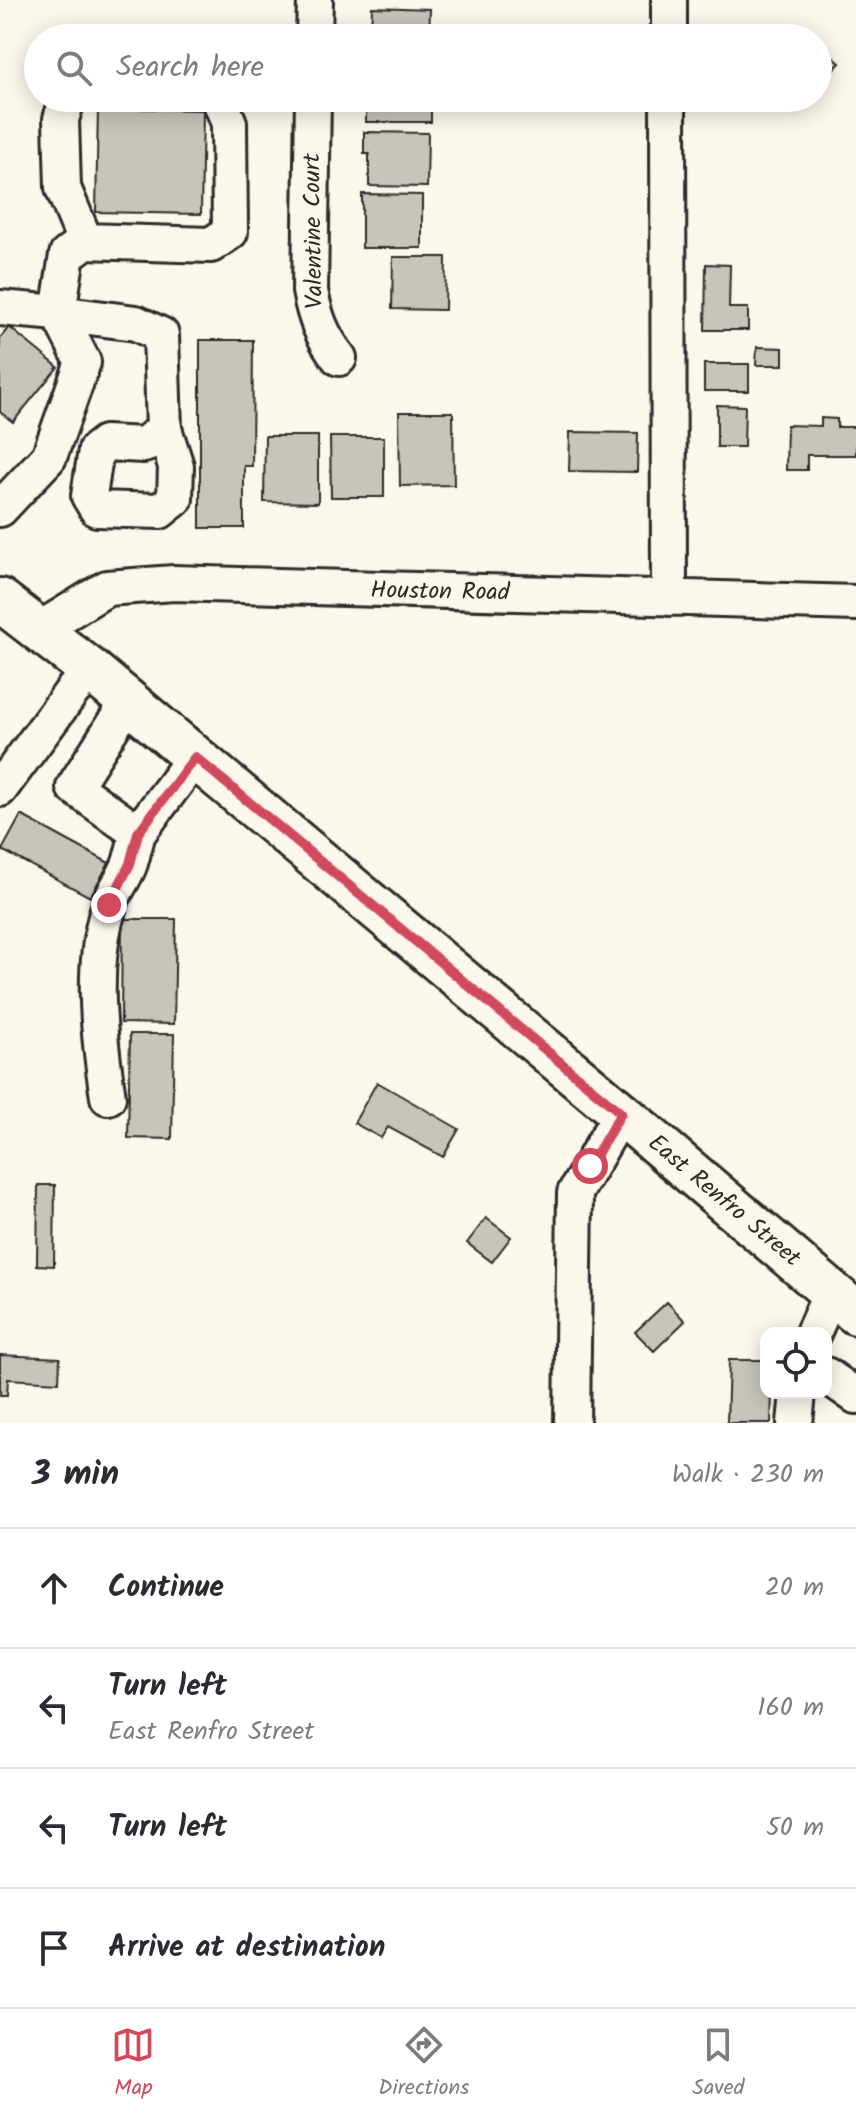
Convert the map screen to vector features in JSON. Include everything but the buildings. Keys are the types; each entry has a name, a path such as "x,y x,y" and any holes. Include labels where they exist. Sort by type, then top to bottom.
{"main road":[{"name":"East Renfro Street","path":"0,600 92,671 844,1303"}],"street":[{"path":"314,24 315,0"},
{"path":"669,0 669,24"},
{"path":"63,112 63,188 85,241"},
{"path":"0,509 49,457 83,362 58,313 67,255 85,241 211,245 230,232 229,123 225,112"},
{"name":"Valentine Court","path":"313,112 310,291 314,317 339,358"},
{"path":"668,112 669,598"},
{"path":"0,308 136,323 161,335 164,429"},
{"name":"Houston Road","path":"37,631 107,588 174,583 856,603"},
{"path":"0,789 73,690 92,671"},
{"path":"128,702 74,787 138,833"},
{"path":"108,1097 98,1005 103,932 109,905 130,864 138,833 195,757"},
{"path":"572,1423 575,1193 621,1113"},
{"path":"819,1327 844,1303"},
{"path":"832,1379 856,1396"},
{"path":"795,1423 797,1399"}],"route":[{"path":"109,905 130,864 138,833 195,757 621,1113 590,1166"}]}
